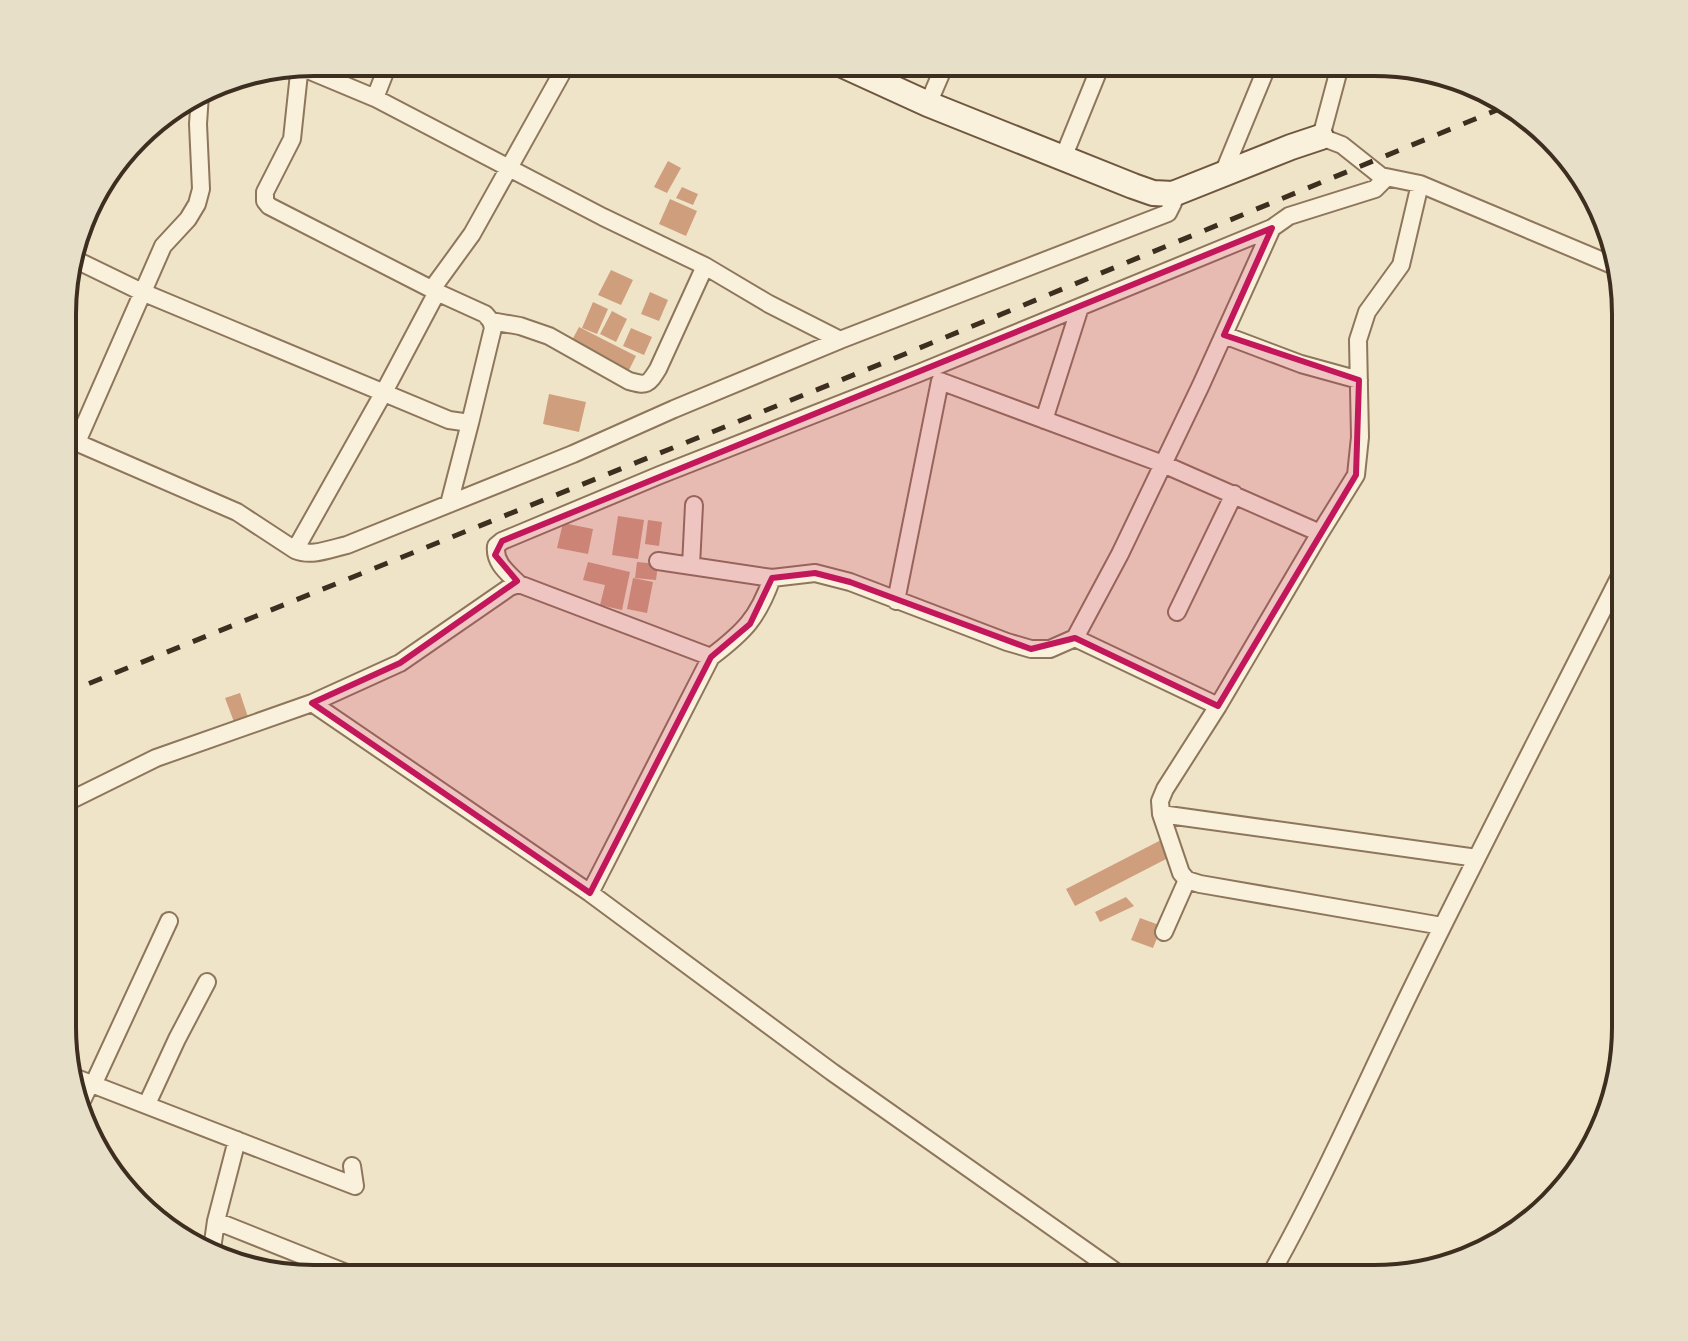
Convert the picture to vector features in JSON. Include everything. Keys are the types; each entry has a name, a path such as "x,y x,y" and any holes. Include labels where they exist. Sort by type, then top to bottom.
{"street":[{"path":"298,77 292,139 265,192 265,201 269,206 485,314 491,321 493,328 449,504"},
{"path":"327,77 375,98 603,217 705,266 769,304 840,340"},
{"path":"375,98 383,77"},
{"path":"295,550 384,392 435,290 472,234 559,77"},
{"path":"869,77 928,104 1153,193 1173,194 1321,137 1342,145 1381,176 1420,184 1606,262"},
{"path":"928,104 940,77"},
{"path":"1063,158 1096,77"},
{"path":"1222,176 1263,77"},
{"path":"1321,137 1337,77"},
{"path":"76,427 163,246 188,219 197,204 201,189 199,106"},
{"path":"711,657 519,584 501,565 495,555 496,546 660,475 1272,228 1289,216 1375,189 1386,178"},
{"path":"1420,184 1401,265 1367,312 1361,326 1358,340 1360,437 1356,475 1160,801 1161,814 1181,873 1187,880 1442,926"},
{"path":"76,443 237,512 295,550 304,554 318,552 347,545 573,454 840,340 1168,213 1173,194"},
{"path":"658,561 772,578 815,573 850,582 1031,649 1050,649 1075,638 1120,554 1272,228"},
{"path":"82,263 142,292 449,420 470,423"},
{"path":"491,321 520,326 549,336 629,381 643,385 650,382 658,369 705,266"},
{"path":"1044,420 1080,307"},
{"path":"1224,335 1301,364 1359,380"},
{"path":"919,373 1163,464 1320,533"},
{"path":"896,601 940,381"},
{"path":"1177,612 1234,494"},
{"path":"691,566 694,505"},
{"path":"590,893 711,657 750,624 772,578"},
{"path":"77,797 156,758 312,703 400,663 510,587 519,584"},
{"path":"1276,1265 1315,1191 1442,926 1612,592"},
{"path":"1075,638 1218,706"},
{"path":"312,703 590,893 845,1081 1106,1265"},
{"path":"1161,814 1477,858"},
{"path":"1164,932 1187,880"},
{"path":"86,1095 169,921"},
{"path":"147,1104 207,982"},
{"path":"82,1080 355,1186 352,1166"},
{"path":"213,1242 237,1140"},
{"path":"216,1221 324,1264"}],"highlighted area":[{"path":"1272,228 1224,335 1359,380 1356,475 1218,706 1075,638 1031,649 850,582 815,573 772,578 750,624 711,657 590,893 312,703 400,663 517,581 495,555 502,541"}],"building":[{"path":"668,161 681,168 667,193 654,187"},
{"path":"682,187 698,194 693,205 676,198"},
{"path":"670,199 697,211 686,236 659,224"},
{"path":"611,270 633,280 621,305 598,295"},
{"path":"650,292 668,300 659,321 641,314"},
{"path":"593,302 608,309 597,334 582,328"},
{"path":"612,311 627,319 616,342 600,334"},
{"path":"579,327 636,356 627,374 570,344"},
{"path":"631,328 652,337 644,355 623,346"},
{"path":"549,394 586,402 579,432 543,424"},
{"path":"618,516 644,520 638,559 612,555"},
{"path":"648,520 662,522 659,546 645,544"},
{"path":"563,523 593,529 588,554 557,548"},
{"path":"588,562 630,572 622,610 600,605 605,585 583,580"},
{"path":"637,562 658,564 656,580 635,578"},
{"path":"633,578 653,582 647,613 627,609"},
{"path":"240,693 248,717 234,722 225,698"},
{"path":"1161,840 1170,857 1075,906 1066,889"},
{"path":"1126,897 1134,906 1100,922 1095,912"},
{"path":"1140,918 1162,926 1153,948 1131,940"}],"railway":[{"path":"77,689 883,363 1496,110"}]}
